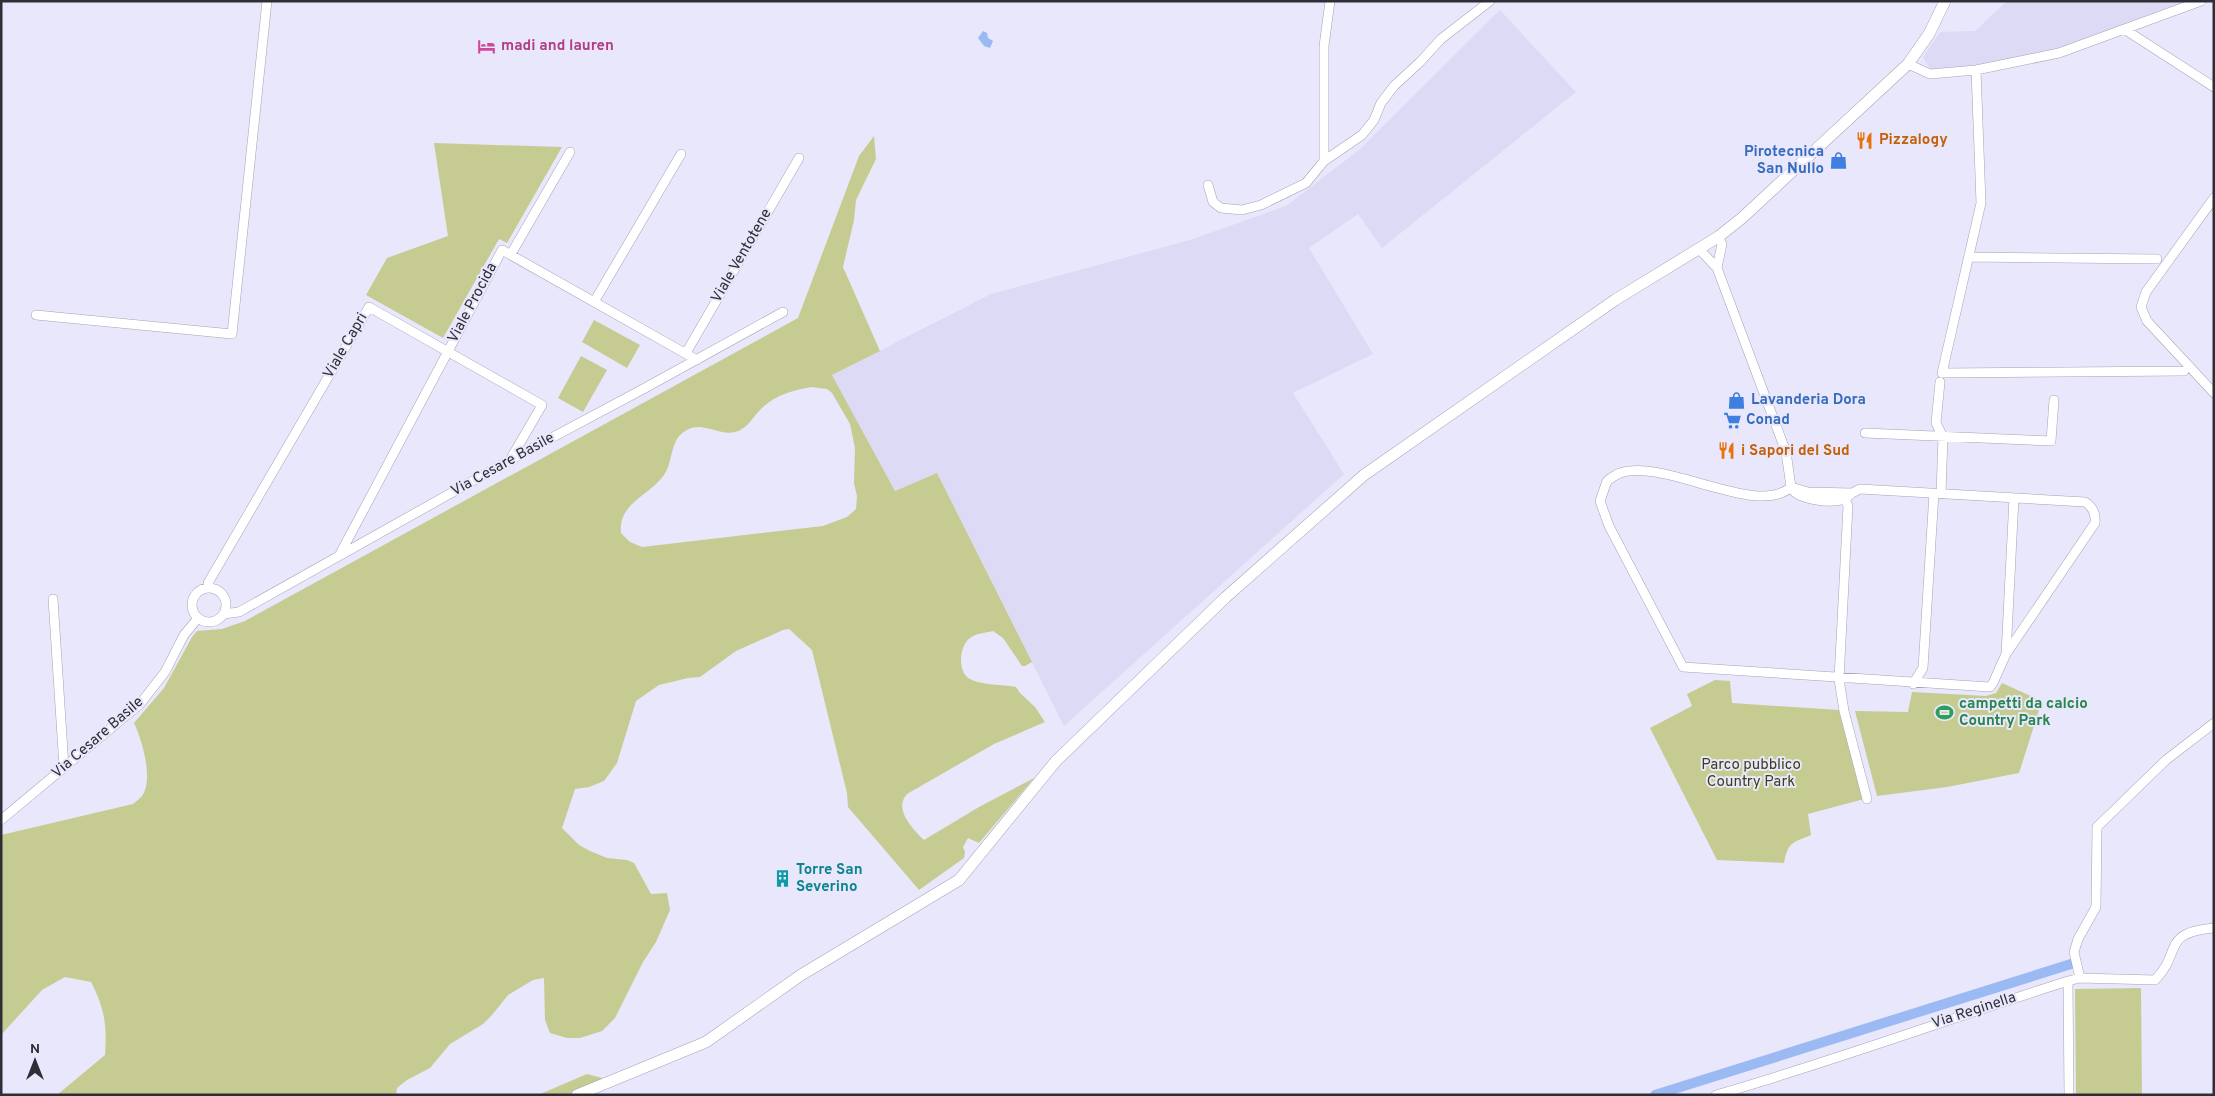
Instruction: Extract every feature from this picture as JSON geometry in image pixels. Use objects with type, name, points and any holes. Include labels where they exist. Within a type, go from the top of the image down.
[{"type":"street","points":[[36,315],[232,334],[267,1]]},
{"type":"street","points":[[1324,162],[1324,46],[1330,1]]},
{"type":"street","points":[[1208,185],[1213,202],[1221,208],[1242,210],[1261,205],[1306,183],[1324,162],[1362,135],[1374,120],[1380,103],[1394,86],[1441,39],[1490,1]]},
{"type":"street","points":[[577,1095],[706,1042],[802,975],[959,880],[1056,761],[1226,597],[1364,475],[1616,300],[1718,237],[1742,218],[1908,64],[1929,34],[1944,1]]},
{"type":"street","points":[[1908,64],[1930,74],[1976,70],[2059,53],[2200,1]]},
{"type":"street","points":[[2124,28],[2214,87]]},
{"type":"street","points":[[1976,70],[1981,203],[1942,373],[2184,371]]},
{"type":"street","points":[[511,254],[570,152]]},
{"type":"street","points":[[594,302],[681,154]]},
{"type":"street","name":"Viale Ventotene","points":[[686,353],[799,158]]},
{"type":"street","points":[[2214,198],[2146,292],[2141,307],[2147,321],[2214,393]]},
{"type":"street","points":[[1717,268],[1722,244],[1718,237]]},
{"type":"street","points":[[1699,249],[1717,268],[1786,452],[1791,487]]},
{"type":"street","name":"Viale Procida","points":[[339,556],[502,250],[697,360]]},
{"type":"street","points":[[1970,257],[2157,259]]},
{"type":"street","name":"Viale Capri","points":[[208,588],[208,583],[369,307],[542,405],[510,460]]},
{"type":"street","name":"Via Cesare Basile","points":[[223,614],[239,612],[510,460],[783,312]]},
{"type":"street","points":[[1913,684],[1923,668],[1943,437],[1936,423],[1940,382]]},
{"type":"street","points":[[1865,433],[2051,441],[2054,400]]},
{"type":"street","points":[[1641,471],[1681,478],[1740,494],[1774,496],[1784,494],[1791,487],[1849,496],[1860,489],[2085,502],[2092,509],[2096,517],[2095,523],[2006,654],[1994,684],[1990,688],[1683,667],[1610,526],[1600,501],[1607,481],[1620,473],[1641,471]]},
{"type":"street","points":[[1849,496],[1839,678],[1844,711],[1867,799]]},
{"type":"street","points":[[2006,654],[2014,498]]},
{"type":"street","points":[[208,588],[218,591],[225,599],[223,614],[219,618],[208,622],[198,618],[192,609],[192,599],[198,591],[208,588]]},
{"type":"street","points":[[53,599],[64,767]]},
{"type":"street","name":"Via Cesare Basile","points":[[1,820],[140,704],[166,672],[184,635],[198,618]]},
{"type":"street","points":[[2079,974],[2074,952],[2078,939],[2096,907],[2097,827],[2166,760],[2214,723]]},
{"type":"street","name":"Via Reginella","points":[[1716,1095],[1806,1069],[1941,1021],[2068,981],[2079,974],[2155,980],[2178,940],[2185,933],[2214,928]]},
{"type":"street","points":[[2068,981],[2069,1095]]},
{"type":"shaded area","points":[[2007,1],[2193,1],[2059,50],[1978,67],[1931,71],[1923,57],[1940,32],[1975,31]]},
{"type":"shaded area","points":[[1500,10],[1576,92],[1382,248],[1358,214],[1309,248],[1373,354],[1293,393],[1344,474],[1064,726],[937,473],[895,491],[832,375],[991,294],[1190,240],[1286,206],[1359,150]]},
{"type":"green space","points":[[874,136],[876,159],[856,200],[854,220],[843,267],[880,351],[832,375],[895,491],[937,473],[1032,662],[1022,666],[1003,638],[993,631],[981,633],[970,638],[964,647],[961,665],[966,676],[981,683],[1016,687],[1035,707],[1045,722],[994,744],[907,794],[903,800],[902,806],[906,819],[924,840],[979,807],[1034,778],[979,843],[968,838],[963,847],[965,852],[964,858],[919,890],[848,807],[847,793],[812,650],[789,629],[783,630],[736,651],[700,677],[659,685],[636,701],[617,763],[604,781],[589,787],[575,789],[562,828],[579,845],[590,851],[607,858],[627,860],[634,863],[651,894],[667,893],[670,910],[656,942],[643,962],[615,1018],[602,1031],[580,1038],[567,1038],[550,1033],[545,1020],[544,978],[533,980],[508,995],[483,1024],[450,1044],[430,1068],[407,1080],[397,1088],[396,1095],[57,1095],[105,1055],[106,1035],[104,1018],[91,982],[65,977],[42,990],[1,1035],[1,835],[133,804],[141,797],[147,780],[146,759],[134,723],[164,688],[197,631],[222,629],[245,621],[798,318],[859,156]],"holes":[[[811,387],[827,389],[832,393],[850,424],[855,448],[854,483],[857,496],[856,509],[847,517],[823,526],[642,547],[630,542],[621,533],[621,523],[624,514],[635,501],[664,475],[674,445],[681,434],[687,430],[699,427],[729,433],[735,432],[750,422],[763,407],[780,396]]]},
{"type":"green space","points":[[434,143],[562,147],[507,243],[499,239],[443,338],[366,295],[387,258],[448,236]]},
{"type":"green space","points":[[594,320],[640,345],[627,368],[582,342]]},
{"type":"green space","points":[[581,356],[607,370],[583,412],[558,398]]},
{"type":"green space","name":"Parco pubblico Country Park","points":[[1715,680],[1730,681],[1732,703],[1839,710],[1864,799],[1808,814],[1811,835],[1789,847],[1784,863],[1717,860],[1650,728],[1692,706],[1687,694]]},
{"type":"green space","points":[[2002,683],[2042,701],[2019,773],[1947,787],[1877,796],[1855,711],[1908,712],[1912,692],[1986,696],[1996,693]]},
{"type":"green space","points":[[2141,988],[2142,1095],[2076,1095],[2075,989]]},
{"type":"green space","points":[[587,1074],[606,1079],[569,1095],[538,1095]]},
{"type":"water","points":[[983,31],[993,41],[990,48],[984,46],[978,38]]},
{"type":"waterway","points":[[1655,1095],[2071,964]]},
{"type":"place","name":"madi and lauren","points":[[487,46]]},
{"type":"place","name":"Pizzalogy","points":[[1865,140]]},
{"type":"place","name":"Pirotecnica San Nullo","points":[[1838,161]]},
{"type":"place","name":"Lavanderia Dora","points":[[1737,400]]},
{"type":"place","name":"Conad","points":[[1732,420]]},
{"type":"place","name":"i Sapori del Sud","points":[[1727,451]]},
{"type":"place","name":"campetti da calcio Country Park","points":[[1945,713]]},
{"type":"place","name":"Torre San Severino","points":[[782,879]]}]
